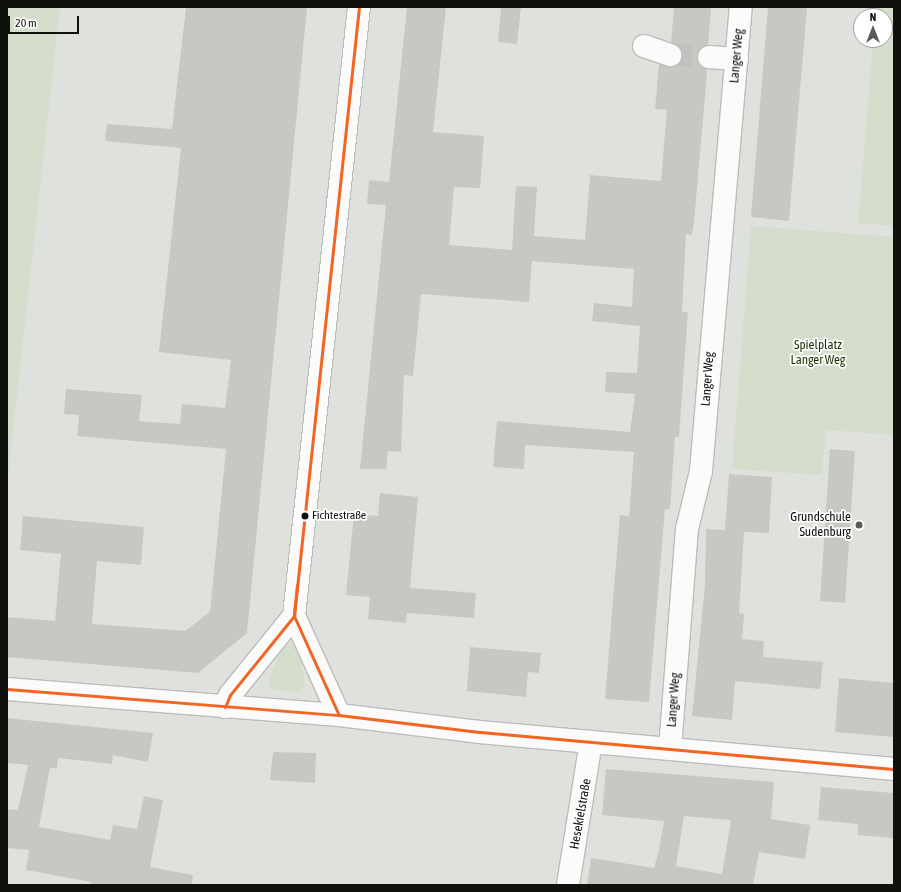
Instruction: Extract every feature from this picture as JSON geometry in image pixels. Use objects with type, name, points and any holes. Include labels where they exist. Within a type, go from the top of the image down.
[{"type":"street","points":[[339,715],[294,616],[359,7]]},
{"type":"street","name":"Langer Weg","points":[[670,749],[687,529],[701,471],[741,7]]},
{"type":"street","points":[[644,46],[670,55]]},
{"type":"street","points":[[708,57],[737,59]]},
{"type":"street","points":[[225,707],[230,696],[294,616]]},
{"type":"street","points":[[7,689],[339,715],[591,742],[894,769]]},
{"type":"street","name":"Hesekielstraße","points":[[568,885],[591,742]]},
{"type":"green space","points":[[7,7],[60,7],[7,485]]},
{"type":"green space","points":[[894,7],[894,226],[858,223],[872,48],[893,48],[893,8],[876,8]]},
{"type":"green space","name":"Spielplatz Langer Weg","points":[[751,226],[894,237],[894,435],[826,430],[822,475],[732,469]]},
{"type":"green space","points":[[290,643],[299,651],[305,685],[298,692],[275,690],[269,685],[269,678],[283,648]]},
{"type":"building","points":[[186,7],[307,7],[247,633],[198,673],[7,657],[7,617],[55,621],[61,554],[20,550],[23,516],[144,527],[141,565],[97,561],[92,624],[185,631],[210,612],[226,449],[77,436],[79,415],[64,414],[66,389],[142,395],[139,421],[180,424],[182,404],[225,408],[231,360],[159,352],[181,148],[105,141],[107,124],[172,129]]},
{"type":"building","points":[[407,7],[446,7],[433,132],[484,136],[480,188],[454,187],[449,245],[512,250],[516,186],[537,187],[534,236],[585,240],[590,175],[661,181],[667,110],[655,109],[659,64],[673,67],[682,59],[680,47],[671,42],[674,7],[711,7],[708,45],[699,50],[697,56],[698,63],[707,69],[706,85],[694,222],[692,235],[686,234],[682,312],[688,312],[679,437],[675,437],[670,509],[665,509],[649,702],[605,699],[620,515],[629,516],[634,452],[525,445],[524,469],[493,467],[497,421],[630,432],[635,394],[605,392],[606,372],[637,373],[640,326],[592,321],[594,303],[632,307],[634,269],[532,261],[529,302],[421,294],[413,376],[404,375],[401,452],[388,451],[386,469],[360,469],[386,205],[367,204],[369,180],[389,182]]},
{"type":"building","points":[[501,7],[521,7],[517,44],[498,42]]},
{"type":"building","points":[[768,7],[807,7],[789,221],[751,217]]},
{"type":"building","points":[[830,449],[855,451],[845,603],[820,601]]},
{"type":"building","points":[[729,474],[772,477],[769,533],[744,532],[739,613],[744,614],[742,639],[764,641],[763,657],[823,662],[820,689],[735,681],[732,720],[692,716],[705,585],[706,529],[725,530]]},
{"type":"building","points":[[380,493],[418,497],[410,588],[476,593],[474,618],[407,613],[406,623],[368,619],[370,597],[346,595],[354,514],[378,516]]},
{"type":"building","points":[[470,647],[541,653],[539,673],[528,672],[526,697],[467,691]]},
{"type":"building","points":[[839,678],[894,683],[894,737],[835,732]]},
{"type":"building","points":[[7,718],[153,733],[148,762],[113,755],[112,764],[58,758],[57,768],[50,768],[39,827],[110,840],[113,825],[137,829],[144,796],[163,800],[150,867],[193,875],[192,885],[90,885],[91,882],[26,870],[29,850],[7,848],[7,809],[18,810],[28,765],[7,763]]},
{"type":"building","points":[[273,752],[316,753],[315,783],[270,780]]},
{"type":"building","points":[[606,769],[774,782],[771,819],[810,825],[805,859],[759,852],[753,885],[587,885],[591,858],[654,868],[659,850],[664,821],[602,815]],"holes":[[[684,816],[731,820],[722,874],[676,866]]]},
{"type":"building","points":[[821,787],[894,793],[894,838],[858,835],[858,824],[818,820]]},
{"type":"tunnel","points":[[670,55],[709,57]]},
{"type":"transit line","points":[[225,707],[230,695],[294,616],[359,7]]},
{"type":"transit line","points":[[297,585],[294,616],[339,715]]},
{"type":"transit line","points":[[7,689],[339,715],[479,732],[894,769]]},
{"type":"place","name":"Fichtestraße","points":[[305,516]]},
{"type":"place","name":"Grundschule Sudenburg","points":[[859,525]]}]
